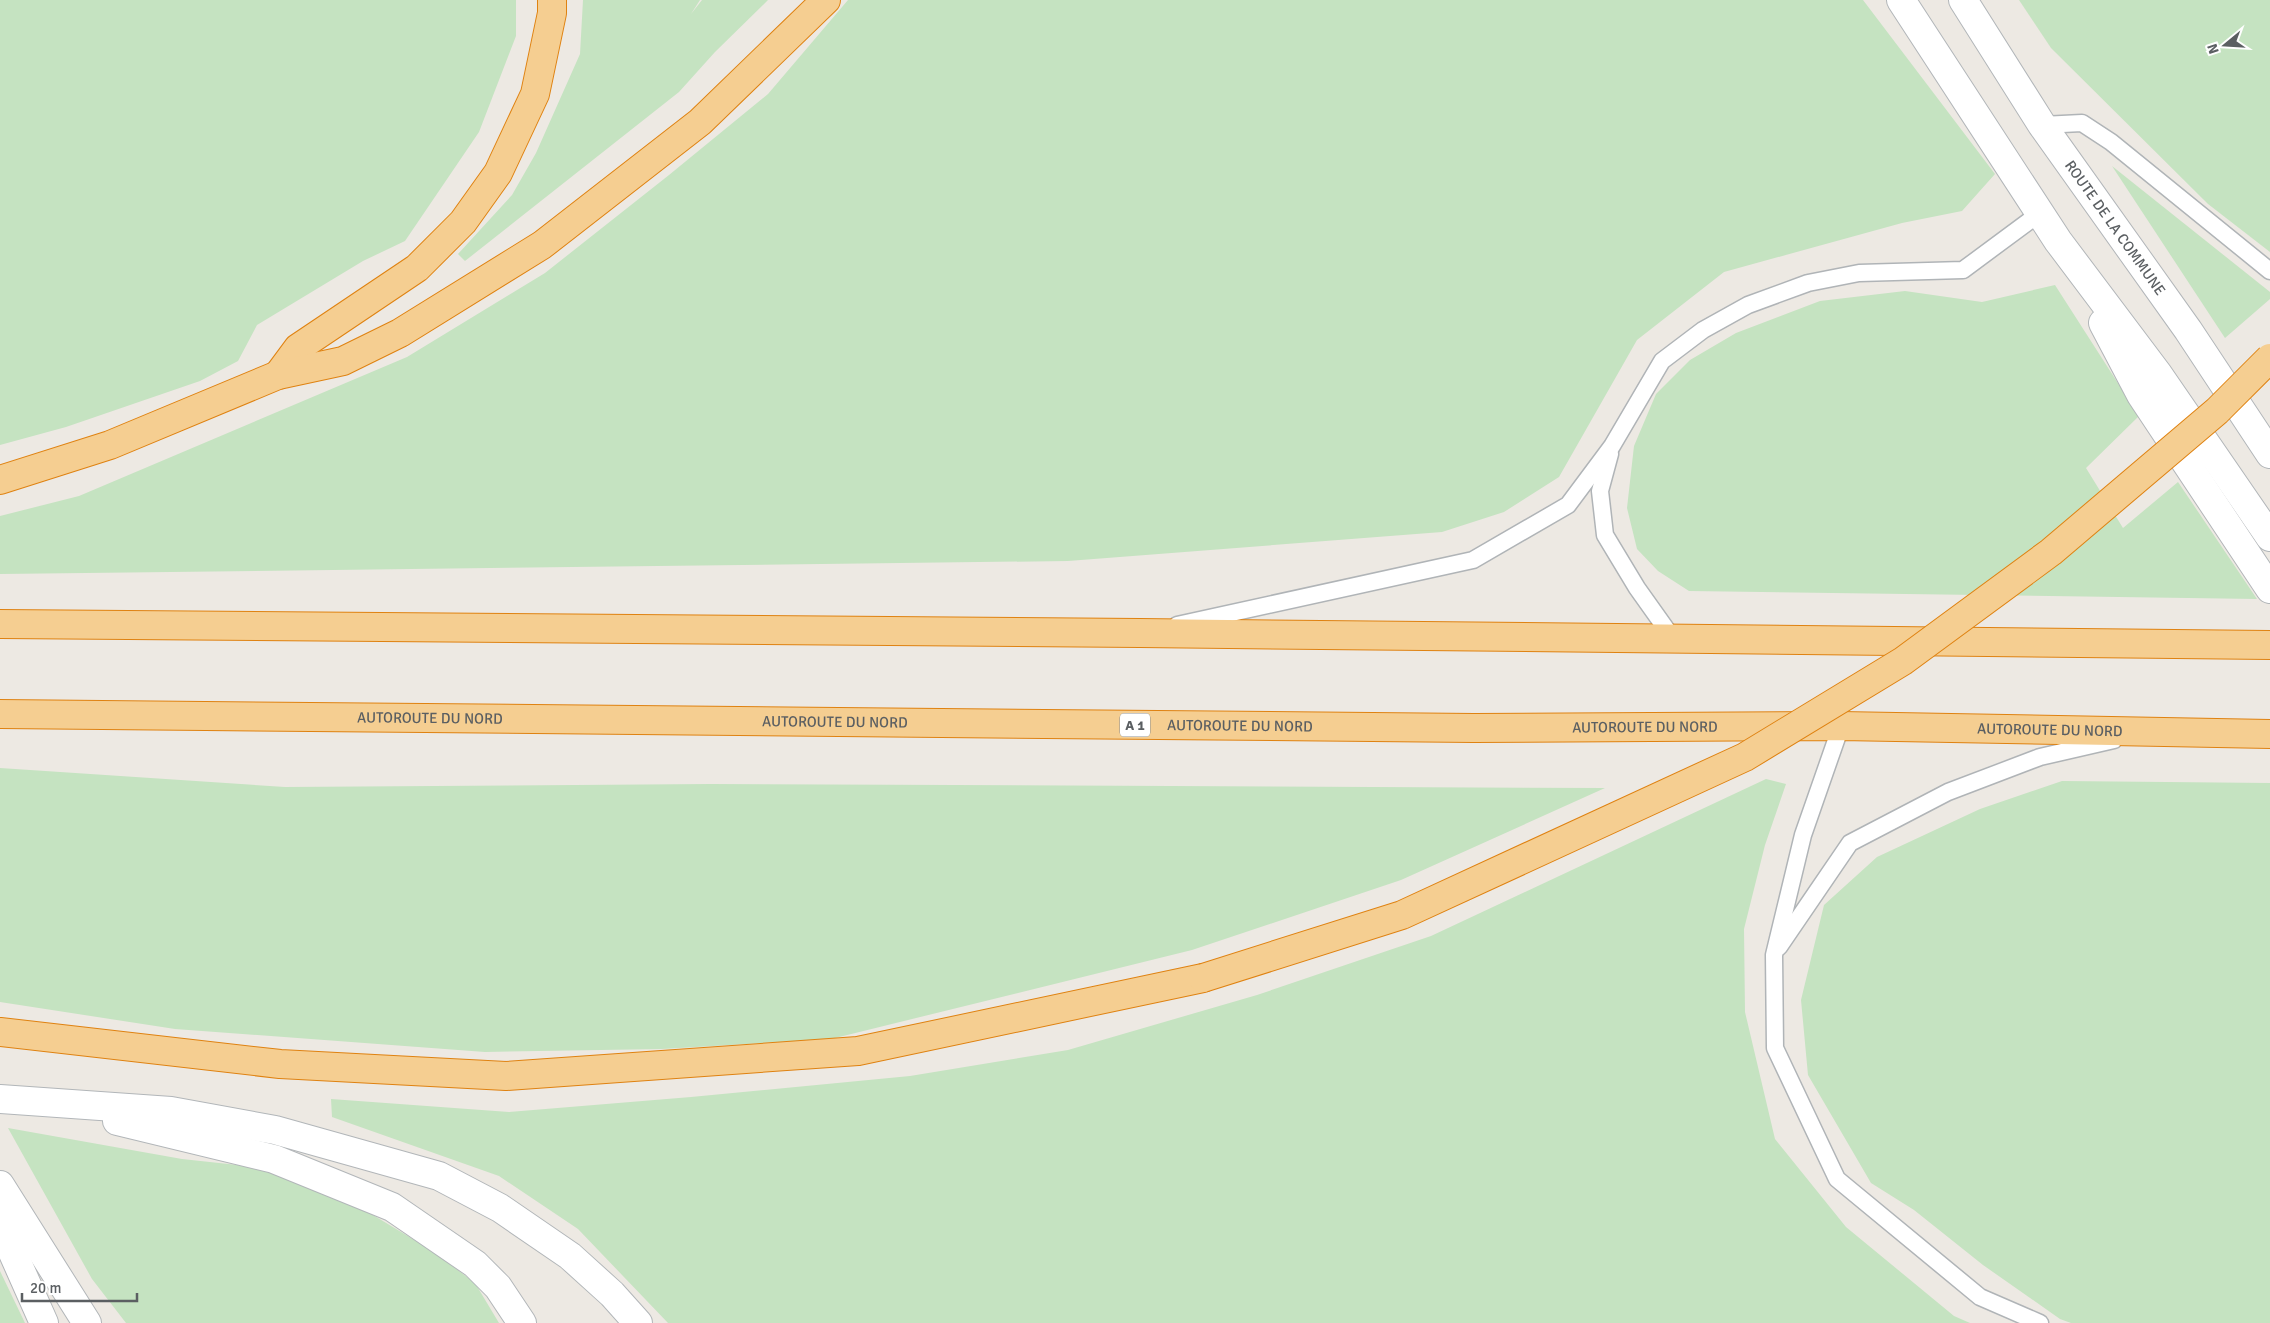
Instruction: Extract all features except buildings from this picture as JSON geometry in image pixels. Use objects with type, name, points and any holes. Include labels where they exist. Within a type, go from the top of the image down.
[{"type":"highway","points":[[278,375],[298,348],[417,268],[463,222],[498,173],[536,94],[552,13],[552,0]]},
{"type":"highway","points":[[0,480],[110,445],[278,375],[343,361],[400,333],[542,244],[700,122],[826,0]]},
{"type":"highway","points":[[0,1032],[280,1064],[506,1076],[858,1052],[1203,978],[1402,915],[1745,758],[1903,661],[2051,552],[2217,411],[2270,358]]},
{"type":"highway","points":[[0,624],[1140,633],[2270,645]]},
{"type":"highway","name":"AUTOROUTE DU NORD","points":[[0,714],[1464,728],[1842,726],[2270,734]]},
{"type":"main road","points":[[1901,0],[2058,241],[2158,374],[2270,537]]},
{"type":"main road","name":"ROUTE DE LA COMMUNE","points":[[1963,0],[2042,125],[2188,330],[2270,454]]},
{"type":"main road","points":[[2058,241],[2141,395],[2270,590]]},
{"type":"main road","points":[[12,1100],[171,1111],[275,1130],[429,1173],[500,1208],[570,1256],[612,1294],[638,1323]]},
{"type":"main road","points":[[12,1100],[176,1134],[274,1159],[392,1207],[475,1264],[498,1286],[522,1323]]},
{"type":"main road","points":[[0,1185],[87,1323]]},
{"type":"main road","points":[[0,1224],[44,1323]]},
{"type":"main road","points":[[58,1278],[96,1323]]},
{"type":"lane","points":[[2042,125],[2082,123],[2111,142],[2270,271]]},
{"type":"lane","points":[[1140,633],[1473,560],[1568,505],[1612,446],[1662,361],[1703,330],[1748,305],[1808,283],[1859,273],[1963,270],[2040,213]]},
{"type":"lane","points":[[1612,446],[1600,491],[1605,535],[1637,588],[1674,640]]},
{"type":"lane","points":[[1842,726],[1803,835],[1774,955],[1775,1048],[1837,1179],[1980,1297],[2040,1323]]},
{"type":"lane","points":[[1774,955],[1850,843],[1948,792],[2031,761],[2144,733]]},
{"type":"green space","points":[[0,0],[516,0],[516,36],[479,132],[405,241],[363,261],[257,325],[238,361],[200,381],[66,427],[0,445]]},
{"type":"green space","points":[[583,0],[700,0],[691,14],[702,0],[768,0],[715,52],[679,92],[465,261],[458,254],[512,195],[536,153],[580,54]]},
{"type":"green space","points":[[848,0],[1863,0],[1995,174],[1962,211],[1902,223],[1724,272],[1637,340],[1559,477],[1504,512],[1442,532],[1068,561],[0,574],[0,516],[79,496],[407,357],[545,273],[768,94]]},
{"type":"green space","points":[[2019,0],[2270,0],[2270,252],[2208,204],[2051,48]]},
{"type":"green space","points":[[2112,166],[2270,292],[2270,299],[2225,338]]},
{"type":"green space","points":[[2055,285],[2139,416],[2086,468],[2123,528],[2178,482],[2257,599],[1689,591],[1658,571],[1637,549],[1627,508],[1634,446],[1656,394],[1690,360],[1736,333],[1820,301],[1905,291],[1982,302]]},
{"type":"green space","points":[[0,768],[285,787],[711,784],[1605,788],[1401,880],[1192,950],[831,1039],[662,1049],[485,1052],[175,1029],[0,1002]]},
{"type":"green space","points":[[1766,779],[1786,784],[1765,845],[1744,929],[1745,1012],[1775,1139],[1846,1227],[1954,1316],[1970,1323],[668,1323],[578,1229],[499,1176],[332,1117],[331,1099],[509,1112],[910,1076],[1068,1050],[1257,995],[1431,936]]},
{"type":"green space","points":[[2062,781],[2270,783],[2270,1323],[2071,1323],[2060,1319],[1983,1265],[1914,1210],[1871,1183],[1808,1075],[1801,1000],[1824,905],[1877,857],[1980,809]]},
{"type":"green space","points":[[8,1128],[182,1159],[264,1168],[353,1203],[431,1250],[475,1283],[499,1323],[126,1323],[92,1279]]},
{"type":"green space","points":[[0,1271],[25,1323],[0,1323]]}]
